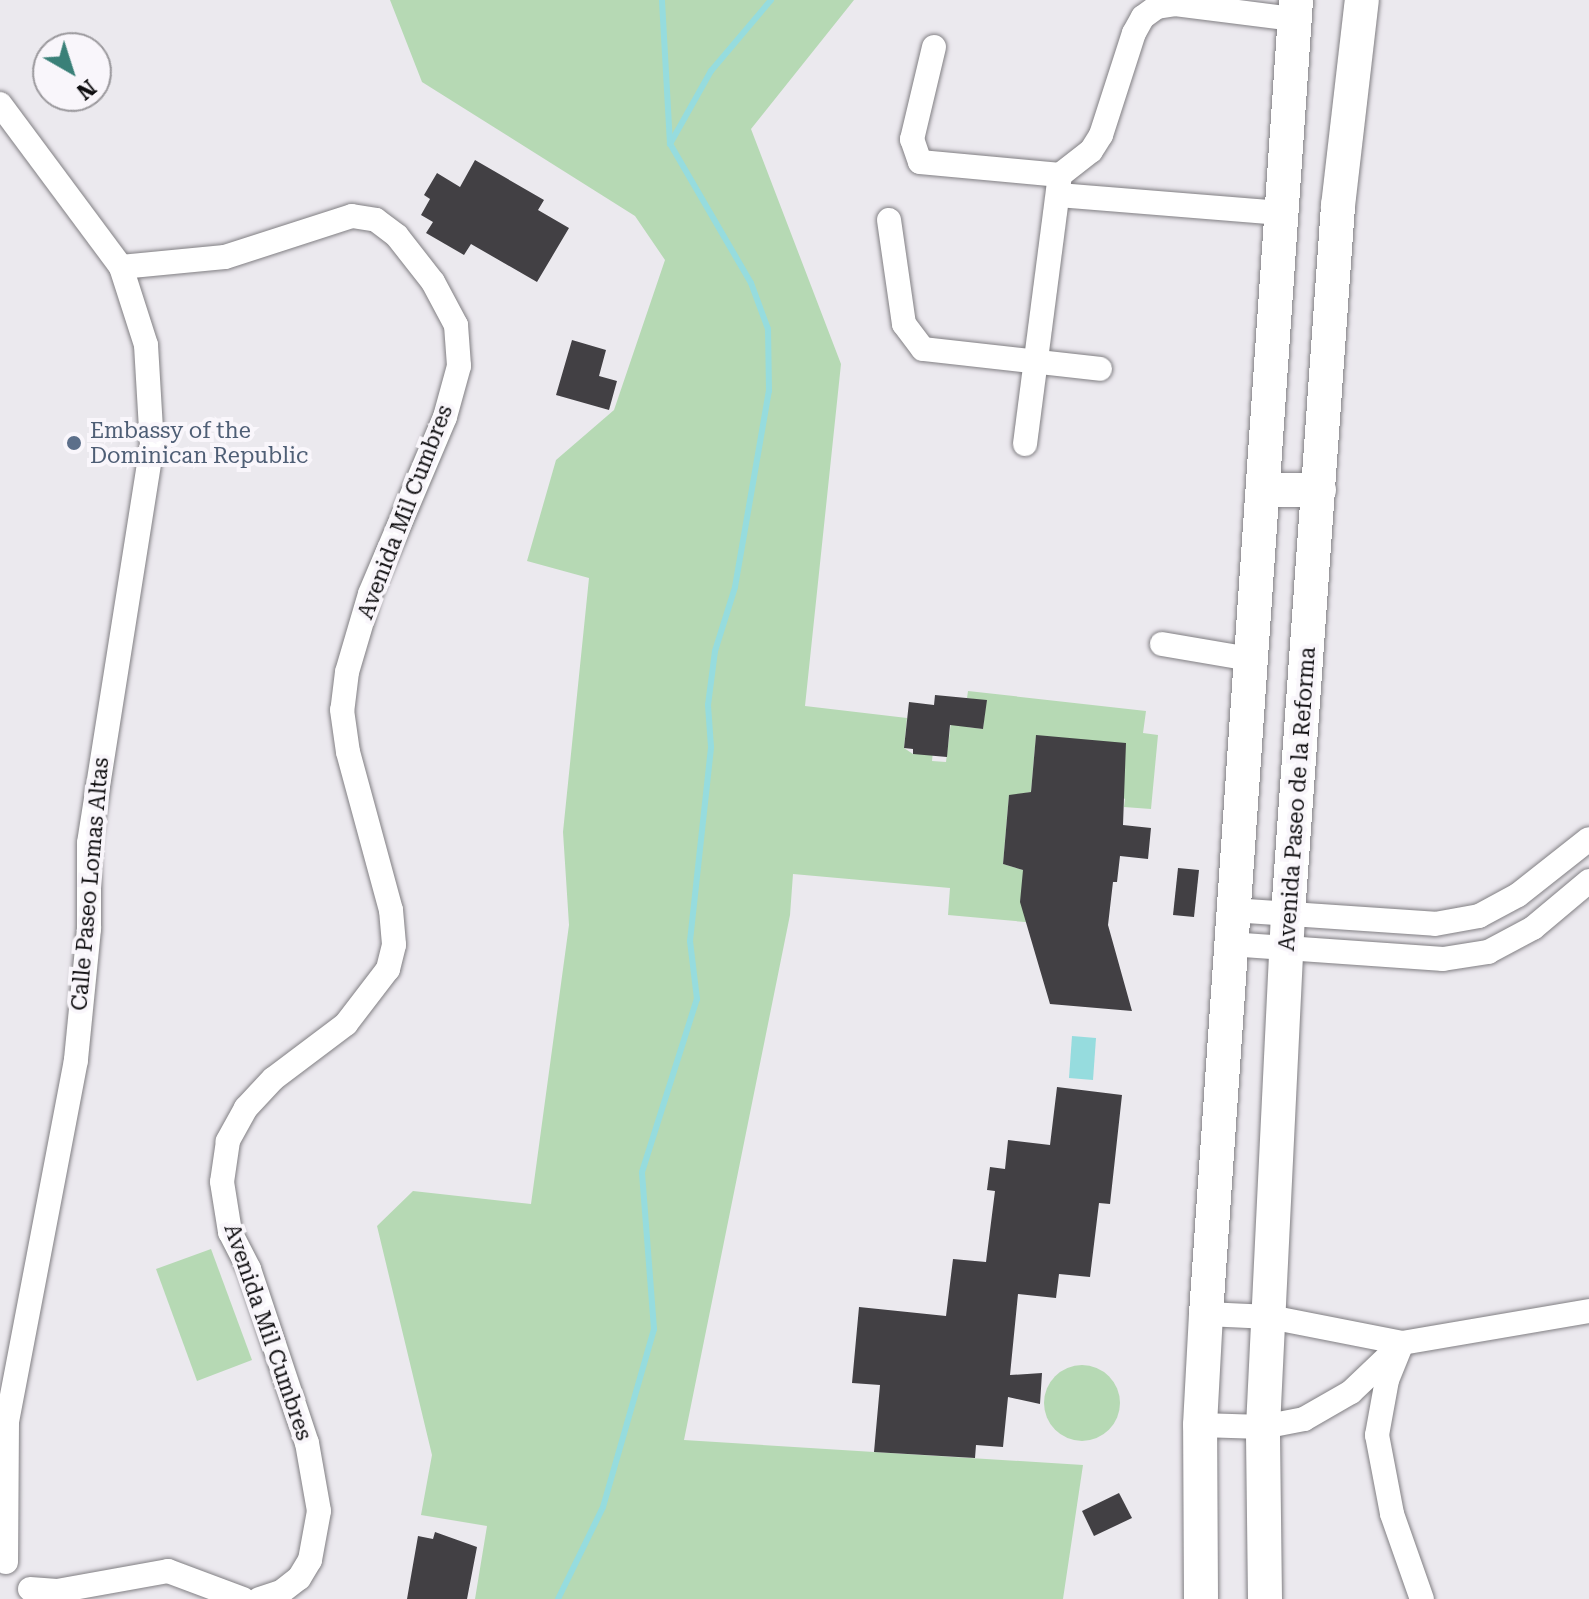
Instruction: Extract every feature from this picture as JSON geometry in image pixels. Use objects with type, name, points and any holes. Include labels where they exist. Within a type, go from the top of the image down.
[{"type":"main road","name":"Avenida Paseo de la Reforma","points":[[1265,1599],[1263,1427],[1288,914],[1338,206],[1362,0]]},
{"type":"main road","points":[[1201,1599],[1200,1425],[1206,1314],[1295,10]]},
{"type":"main road","points":[[1263,490],[1319,490]]},
{"type":"street","points":[[1025,444],[1059,185],[1101,135],[1134,33],[1157,7],[1175,4],[1295,10]]},
{"type":"street","points":[[934,47],[912,139],[920,162],[1059,185],[1281,213]]},
{"type":"street","name":"Calle Paseo Lomas Altas","points":[[0,104],[121,267],[146,345],[152,445],[89,843],[89,929],[76,1060],[7,1423],[3,1562]]},
{"type":"street","name":"Avenida Mil Cumbres","points":[[121,267],[225,257],[352,216],[376,220],[397,236],[433,282],[456,325],[459,366],[445,417],[370,594],[347,672],[342,710],[348,752],[391,910],[394,945],[388,969],[346,1024],[273,1079],[246,1108],[228,1141],[222,1182],[230,1232],[249,1269],[307,1443],[319,1511],[316,1538],[299,1578],[281,1592],[259,1599]]},
{"type":"street","points":[[889,220],[904,324],[911,338],[938,354],[1100,369]]},
{"type":"street","points":[[1162,644],[1250,659]]},
{"type":"street","points":[[1232,910],[1435,924],[1479,916],[1518,895],[1589,839]]},
{"type":"street","points":[[1229,944],[1443,959],[1488,952],[1533,928],[1589,881]]},
{"type":"street","points":[[1206,1314],[1270,1317],[1402,1343],[1589,1311]]},
{"type":"street","points":[[1200,1425],[1263,1427],[1304,1419],[1337,1402],[1402,1343]]},
{"type":"street","points":[[1402,1343],[1383,1394],[1377,1435],[1392,1514],[1422,1599]]},
{"type":"street","points":[[3,1562],[20,1568],[29,1594],[168,1571],[243,1599]]},
{"type":"green space","points":[[390,0],[854,0],[751,129],[841,364],[805,706],[907,718],[904,748],[913,754],[933,751],[932,761],[946,762],[952,714],[966,716],[967,727],[983,729],[986,701],[967,698],[968,691],[1146,711],[1143,733],[1158,735],[1151,809],[1124,807],[1125,799],[1036,736],[1031,792],[1009,796],[1003,864],[1023,870],[1036,923],[948,915],[950,888],[793,874],[790,915],[684,1440],[1083,1465],[1063,1599],[475,1599],[487,1526],[421,1515],[432,1455],[377,1226],[413,1191],[531,1204],[569,925],[563,832],[589,578],[527,561],[556,460],[614,410],[665,260],[635,216],[422,82]]},
{"type":"green space","points":[[211,1249],[252,1360],[197,1381],[156,1269]]},
{"type":"green space","points":[[1090,1365],[1103,1371],[1114,1382],[1120,1403],[1118,1418],[1103,1435],[1090,1441],[1074,1441],[1061,1435],[1046,1418],[1044,1395],[1050,1382],[1067,1367]]},
{"type":"water","points":[[1072,1036],[1096,1038],[1093,1080],[1069,1078]]},
{"type":"building","points":[[475,160],[544,200],[538,210],[569,228],[537,282],[471,244],[464,255],[426,233],[433,222],[421,215],[430,199],[424,195],[437,173],[460,187]]},
{"type":"building","points":[[572,340],[606,350],[599,376],[617,381],[609,410],[556,395]]},
{"type":"building","points":[[935,695],[987,700],[983,729],[950,725],[947,757],[913,754],[913,749],[904,748],[909,702],[934,705]]},
{"type":"building","points":[[1036,735],[1126,743],[1123,825],[1151,828],[1148,859],[1120,856],[1117,882],[1113,882],[1108,925],[1132,1011],[1050,1004],[1020,902],[1023,870],[1003,864],[1009,795],[1031,792]]},
{"type":"building","points":[[1178,868],[1199,870],[1194,917],[1173,915]]},
{"type":"building","points":[[1057,1087],[1122,1095],[1110,1204],[1099,1203],[1090,1277],[1059,1274],[1056,1298],[1018,1294],[1010,1375],[1042,1373],[1040,1404],[1008,1397],[1003,1447],[976,1445],[975,1458],[874,1452],[880,1385],[852,1383],[859,1307],[946,1316],[953,1259],[986,1262],[995,1191],[987,1190],[990,1167],[1005,1169],[1008,1140],[1050,1145]]},
{"type":"building","points":[[1119,1493],[1132,1518],[1094,1536],[1082,1511]]},
{"type":"building","points":[[435,1532],[477,1547],[467,1599],[407,1599],[418,1536],[433,1539]]},
{"type":"waterway","points":[[558,1599],[603,1507],[654,1329],[642,1172],[697,999],[690,941],[711,747],[708,705],[715,651],[735,587],[769,391],[768,329],[751,283],[670,144],[662,0]]},
{"type":"waterway","points":[[670,144],[711,71],[771,0]]},
{"type":"place","name":"Embassy of the Dominican Republic","points":[[74,443]]}]
